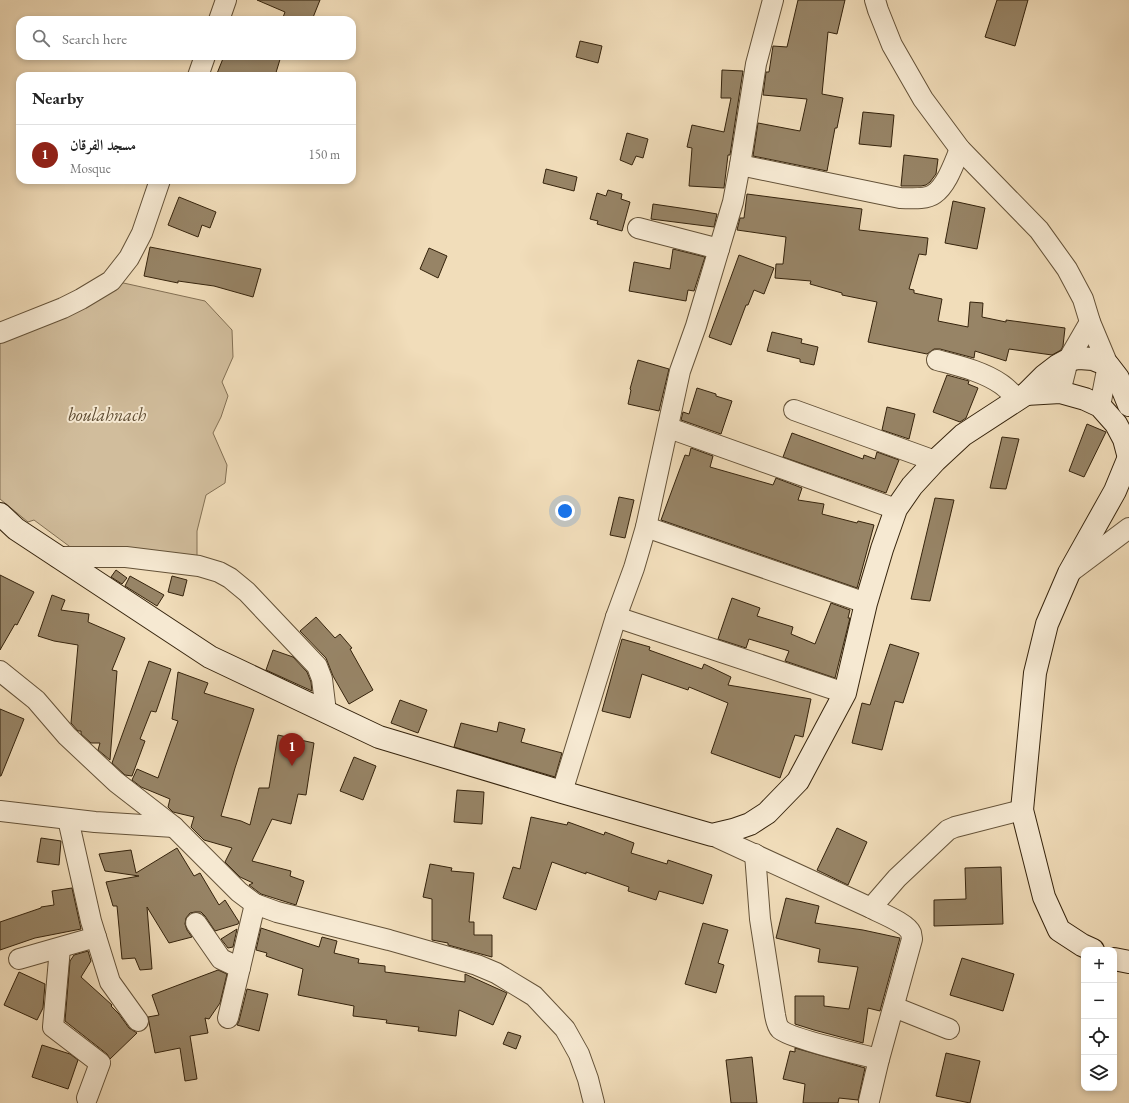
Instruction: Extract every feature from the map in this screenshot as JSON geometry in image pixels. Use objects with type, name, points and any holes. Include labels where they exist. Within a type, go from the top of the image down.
[{"type":"main road","points":[[0,514],[16,529],[210,657],[379,736],[562,792],[712,835],[750,824],[767,813],[798,781],[845,693],[866,604],[882,549],[896,509],[912,486],[935,461],[963,435],[1022,397],[1044,376],[1068,360],[1079,358],[1093,359],[1108,366],[1118,378],[1129,405]]},
{"type":"main road","points":[[1022,397],[1060,392],[1085,399],[1100,406],[1116,424],[1124,439],[1129,457],[1114,491],[1069,573],[1047,624],[1035,673],[1022,810],[1044,897],[1059,930],[1086,947]]},
{"type":"main road","points":[[1117,960],[1129,962]]},
{"type":"street","points":[[220,16],[226,0]]},
{"type":"street","points":[[562,792],[616,617],[634,568],[646,527],[680,371],[696,326],[733,202],[755,71],[773,0]]},
{"type":"street","points":[[875,0],[892,45],[923,99],[960,149],[1039,230],[1067,269],[1083,299],[1090,322],[1108,366],[1100,406]]},
{"type":"street","points":[[199,72],[204,60]]},
{"type":"street","points":[[740,164],[900,198],[918,198],[933,195],[942,185],[946,180],[960,149]]},
{"type":"street","points":[[0,333],[63,308],[111,281],[128,258],[142,233],[159,184]]},
{"type":"street","points":[[638,228],[719,249]]},
{"type":"street","points":[[1060,392],[1068,360],[1090,322]]},
{"type":"street","points":[[937,360],[966,367],[986,375],[1022,397]]},
{"type":"street","points":[[794,410],[935,461]]},
{"type":"street","points":[[668,428],[896,509]]},
{"type":"street","points":[[646,527],[866,604]]},
{"type":"street","points":[[1069,573],[1129,528]]},
{"type":"street","points":[[57,556],[126,557],[199,566],[218,572],[230,578],[247,592],[317,666],[322,679],[326,712]]},
{"type":"street","points":[[616,617],[845,693]]},
{"type":"street","points":[[0,671],[36,700],[67,736],[116,782],[174,827],[240,892],[256,904],[277,912],[389,940],[477,965],[512,981],[534,996],[565,1029],[579,1054],[588,1079],[594,1103]]},
{"type":"street","points":[[871,908],[897,878],[948,830],[954,827],[1022,810]]},
{"type":"street","points":[[0,811],[95,822],[174,827]]},
{"type":"street","points":[[68,819],[91,921],[110,982],[138,1022]]},
{"type":"street","points":[[712,835],[871,908],[908,928],[911,933],[912,939],[869,1101]]},
{"type":"street","points":[[755,854],[760,919],[775,1015],[780,1030],[800,1038],[879,1059]]},
{"type":"street","points":[[228,1018],[256,904]]},
{"type":"street","points":[[196,923],[221,959],[240,968]]},
{"type":"street","points":[[19,959],[96,937]]},
{"type":"street","points":[[60,948],[53,1027],[100,1063],[86,1098]]},
{"type":"street","points":[[894,1007],[949,1029]]},
{"type":"green space","name":"boulahnach","points":[[119,282],[205,301],[232,330],[233,357],[222,382],[228,396],[221,417],[213,433],[227,465],[225,483],[206,495],[197,531],[197,557],[73,549],[34,520],[28,522],[0,499],[0,342]]},
{"type":"building","points":[[257,0],[320,0],[314,16],[284,16],[285,12]]},
{"type":"building","points":[[798,0],[845,0],[837,34],[828,32],[822,94],[843,98],[837,128],[835,128],[827,171],[753,156],[758,123],[800,131],[807,99],[763,95],[766,72],[769,72],[773,46],[787,47]]},
{"type":"building","points":[[997,0],[1028,0],[1015,46],[985,37]]},
{"type":"building","points":[[580,41],[602,46],[598,63],[576,57]]},
{"type":"building","points":[[222,60],[280,60],[276,72],[218,72]]},
{"type":"building","points":[[722,70],[743,71],[730,155],[728,155],[724,188],[689,186],[692,148],[687,147],[692,125],[724,132],[731,98],[721,98]]},
{"type":"building","points":[[863,112],[894,115],[891,147],[859,144]]},
{"type":"building","points":[[627,133],[648,139],[643,158],[636,156],[632,165],[620,160]]},
{"type":"building","points":[[904,155],[938,159],[936,174],[930,182],[921,186],[901,186]]},
{"type":"building","points":[[546,169],[577,177],[574,191],[543,183]]},
{"type":"building","points":[[608,190],[622,194],[621,199],[630,202],[622,231],[597,224],[598,221],[590,219],[597,193],[606,196]]},
{"type":"building","points":[[747,194],[862,209],[859,230],[928,238],[926,255],[919,254],[909,289],[914,290],[914,293],[942,299],[938,321],[968,327],[970,302],[983,303],[982,317],[1006,322],[1006,320],[1065,328],[1063,346],[1061,350],[1052,355],[1009,349],[1006,361],[975,351],[974,358],[940,349],[934,349],[927,354],[868,342],[877,302],[842,295],[842,293],[810,284],[811,281],[775,278],[776,264],[783,264],[786,237],[737,230],[740,218],[744,218]]},
{"type":"building","points":[[179,197],[216,212],[210,228],[202,225],[198,237],[168,225]]},
{"type":"building","points":[[953,201],[985,208],[977,249],[945,243]]},
{"type":"building","points":[[653,204],[717,214],[714,227],[651,219]]},
{"type":"building","points":[[150,247],[261,269],[253,297],[214,286],[178,281],[178,283],[144,276]]},
{"type":"building","points":[[429,248],[447,256],[438,278],[420,269]]},
{"type":"building","points":[[673,249],[705,257],[694,291],[688,290],[686,301],[629,291],[634,262],[670,269]]},
{"type":"building","points":[[739,255],[774,268],[764,294],[754,290],[748,305],[746,305],[731,345],[709,337]]},
{"type":"building","points":[[772,332],[802,339],[801,343],[818,347],[814,365],[800,362],[800,359],[767,351]]},
{"type":"building","points":[[638,360],[669,369],[659,411],[628,404],[630,389]]},
{"type":"building","points":[[947,375],[969,381],[968,384],[978,388],[966,418],[960,422],[933,412]]},
{"type":"building","points":[[697,388],[732,401],[721,434],[681,420],[683,412],[689,414]]},
{"type":"building","points":[[887,407],[915,414],[909,439],[882,430]]},
{"type":"building","points":[[1087,424],[1106,432],[1084,477],[1069,471]]},
{"type":"building","points":[[792,433],[863,459],[864,455],[875,459],[877,452],[899,460],[886,493],[783,457]]},
{"type":"building","points":[[1002,437],[1019,439],[1006,489],[990,488]]},
{"type":"building","points":[[691,448],[713,456],[710,467],[773,485],[776,478],[802,488],[798,500],[824,504],[822,514],[857,523],[858,521],[874,525],[857,588],[661,520],[685,455],[689,456]]},
{"type":"building","points":[[619,497],[634,500],[625,538],[610,535]]},
{"type":"building","points":[[935,498],[954,500],[930,601],[911,599]]},
{"type":"building","points":[[116,570],[127,578],[122,584],[111,577]]},
{"type":"building","points":[[0,575],[34,592],[17,625],[15,624],[0,650]]},
{"type":"building","points":[[130,576],[164,595],[157,606],[125,586]]},
{"type":"building","points":[[172,576],[187,580],[183,596],[168,592]]},
{"type":"building","points":[[52,595],[65,600],[61,610],[89,614],[88,622],[125,638],[112,670],[117,671],[110,760],[98,750],[100,743],[91,743],[81,734],[81,731],[78,731],[71,723],[78,645],[54,641],[38,636]]},
{"type":"building","points":[[732,598],[760,608],[757,616],[793,627],[791,634],[815,644],[831,603],[850,610],[848,618],[850,618],[835,678],[785,661],[789,651],[749,639],[746,648],[718,639]]},
{"type":"building","points":[[316,617],[335,638],[340,634],[352,648],[350,649],[373,690],[349,704],[333,676],[326,658],[300,631]]},
{"type":"building","points":[[622,639],[650,647],[649,650],[702,669],[704,664],[731,677],[728,685],[811,699],[803,737],[795,735],[780,778],[711,753],[728,703],[689,687],[688,690],[642,674],[630,718],[602,711]]},
{"type":"building","points":[[890,644],[919,653],[903,703],[895,701],[882,750],[852,743],[862,703],[870,705]]},
{"type":"building","points":[[273,650],[293,657],[307,672],[311,682],[312,691],[266,670]]},
{"type":"building","points":[[149,661],[171,669],[156,712],[151,711],[140,739],[145,741],[132,776],[125,775],[112,763]]},
{"type":"building","points":[[178,672],[208,683],[204,693],[254,709],[221,816],[250,825],[259,788],[269,788],[278,735],[314,743],[306,795],[298,794],[291,824],[272,819],[252,861],[291,871],[290,876],[304,881],[296,905],[261,894],[249,885],[253,883],[240,877],[225,862],[232,848],[204,840],[191,827],[194,817],[173,812],[168,807],[170,799],[141,787],[132,780],[137,769],[158,778],[178,721],[172,719]]},
{"type":"building","points":[[400,700],[427,710],[418,733],[391,723]]},
{"type":"building","points":[[0,709],[24,719],[1,776],[0,776]]},
{"type":"building","points":[[499,722],[525,729],[521,742],[562,753],[555,777],[454,747],[461,723],[497,732]]},
{"type":"building","points":[[354,757],[376,766],[363,800],[340,791]]},
{"type":"building","points":[[457,790],[484,792],[482,824],[454,822]]},
{"type":"building","points":[[531,817],[567,825],[568,822],[604,835],[605,832],[634,843],[631,853],[667,864],[668,860],[712,875],[703,904],[659,891],[656,900],[628,891],[629,887],[552,862],[536,910],[503,898],[513,867],[520,869]]},
{"type":"building","points":[[837,828],[867,842],[848,885],[817,870]]},
{"type":"building","points":[[41,838],[61,841],[59,865],[37,862]]},
{"type":"building","points":[[177,848],[194,876],[200,873],[219,905],[225,900],[239,922],[238,924],[215,931],[201,912],[190,913],[186,918],[185,924],[192,937],[169,943],[147,907],[152,969],[140,970],[135,958],[122,959],[117,906],[113,906],[106,882],[139,876],[105,871],[99,854],[131,850],[136,873]]},
{"type":"building","points":[[430,864],[452,868],[451,871],[474,873],[469,922],[474,922],[474,935],[492,935],[492,957],[448,945],[448,943],[432,940],[432,899],[423,897]]},
{"type":"building","points":[[1001,867],[1003,924],[934,926],[934,900],[966,899],[965,868]]},
{"type":"building","points":[[72,888],[81,929],[35,938],[0,950],[0,922],[41,907],[54,905],[52,891]]},
{"type":"building","points":[[786,898],[819,906],[815,923],[863,930],[900,938],[880,1011],[868,1008],[863,1043],[795,1024],[795,996],[824,996],[824,1006],[849,1009],[858,967],[818,962],[820,949],[776,938]]},
{"type":"building","points":[[703,923],[728,930],[718,963],[724,965],[716,993],[685,984]]},
{"type":"building","points":[[261,928],[319,947],[322,937],[337,941],[334,953],[359,959],[358,963],[385,966],[385,972],[465,982],[465,974],[507,993],[493,1025],[459,1010],[456,1036],[418,1031],[419,1027],[386,1023],[387,1020],[353,1016],[354,1006],[298,995],[303,969],[266,956],[267,953],[256,950]]},
{"type":"building","points":[[237,929],[233,947],[228,948],[221,939]]},
{"type":"building","points":[[88,951],[91,961],[81,977],[112,1005],[111,1006],[129,1028],[137,1033],[110,1059],[107,1054],[65,1021],[70,961],[74,955]]},
{"type":"building","points":[[962,958],[1014,974],[1003,1011],[950,995]]},
{"type":"building","points":[[218,970],[227,974],[220,1003],[209,1019],[205,1018],[208,1033],[190,1036],[197,1079],[185,1081],[180,1048],[155,1053],[148,1017],[159,1015],[152,995]]},
{"type":"building","points":[[19,972],[45,984],[43,1008],[37,1020],[4,1005]]},
{"type":"building","points":[[247,989],[268,994],[259,1031],[237,1025]]},
{"type":"building","points":[[508,1032],[521,1036],[516,1049],[503,1044]]},
{"type":"building","points":[[42,1045],[70,1054],[78,1060],[68,1089],[32,1077]]},
{"type":"building","points":[[795,1048],[865,1068],[858,1100],[839,1098],[838,1103],[803,1103],[805,1084],[783,1079],[790,1051],[795,1052]]},
{"type":"building","points":[[946,1053],[980,1061],[970,1103],[936,1096]]},
{"type":"building","points":[[752,1057],[757,1103],[731,1103],[726,1060]]},
{"type":"place","name":"مسجد الفرقان","points":[[292,766]]}]
